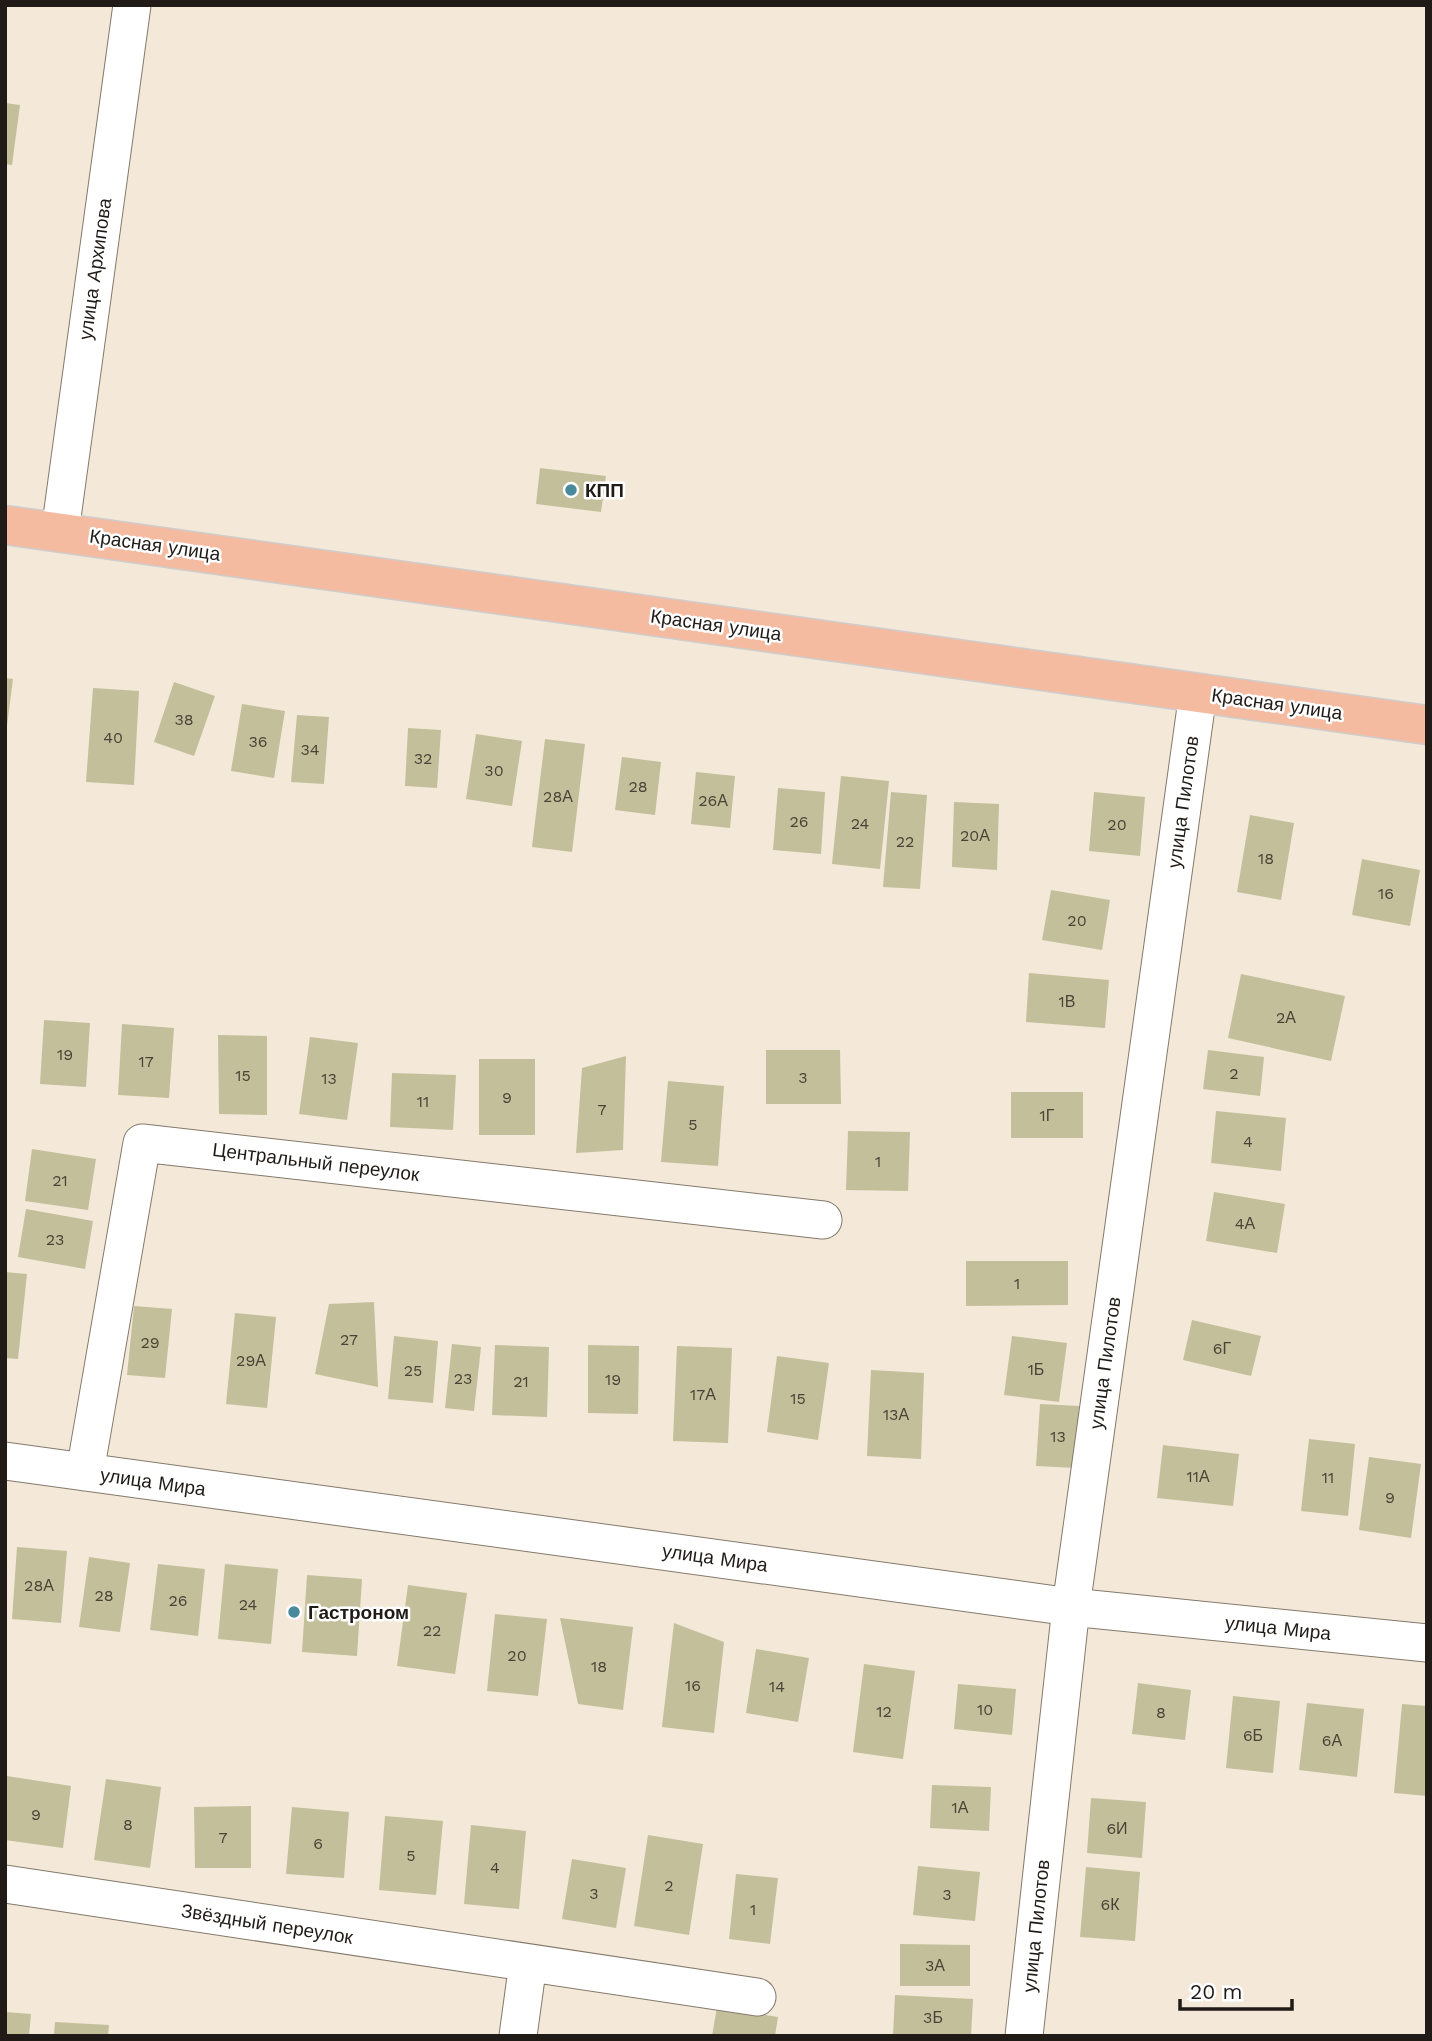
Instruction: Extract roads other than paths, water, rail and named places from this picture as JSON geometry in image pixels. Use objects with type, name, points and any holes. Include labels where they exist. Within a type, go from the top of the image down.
[{"type":"main road","name":"Красная улица","points":[[5,525],[1427,724]]},
{"type":"street","name":"улица Архипова","points":[[60,532],[132,5]]},
{"type":"street","name":"улица Пилотов","points":[[1024,2036],[1071,1607],[1198,693]]},
{"type":"street","name":"Центральный переулок","points":[[85,1472],[142,1143],[823,1220]]},
{"type":"street","name":"улица Мира","points":[[5,1461],[1071,1607],[1427,1643]]},
{"type":"street","name":"Звёздный переулок","points":[[5,1885],[757,1997]]},
{"type":"street","points":[[518,2036],[528,1963]]},
{"type":"place","name":"КПП","points":[[571,490]]},
{"type":"place","name":"Гастроном","points":[[294,1612]]}]
